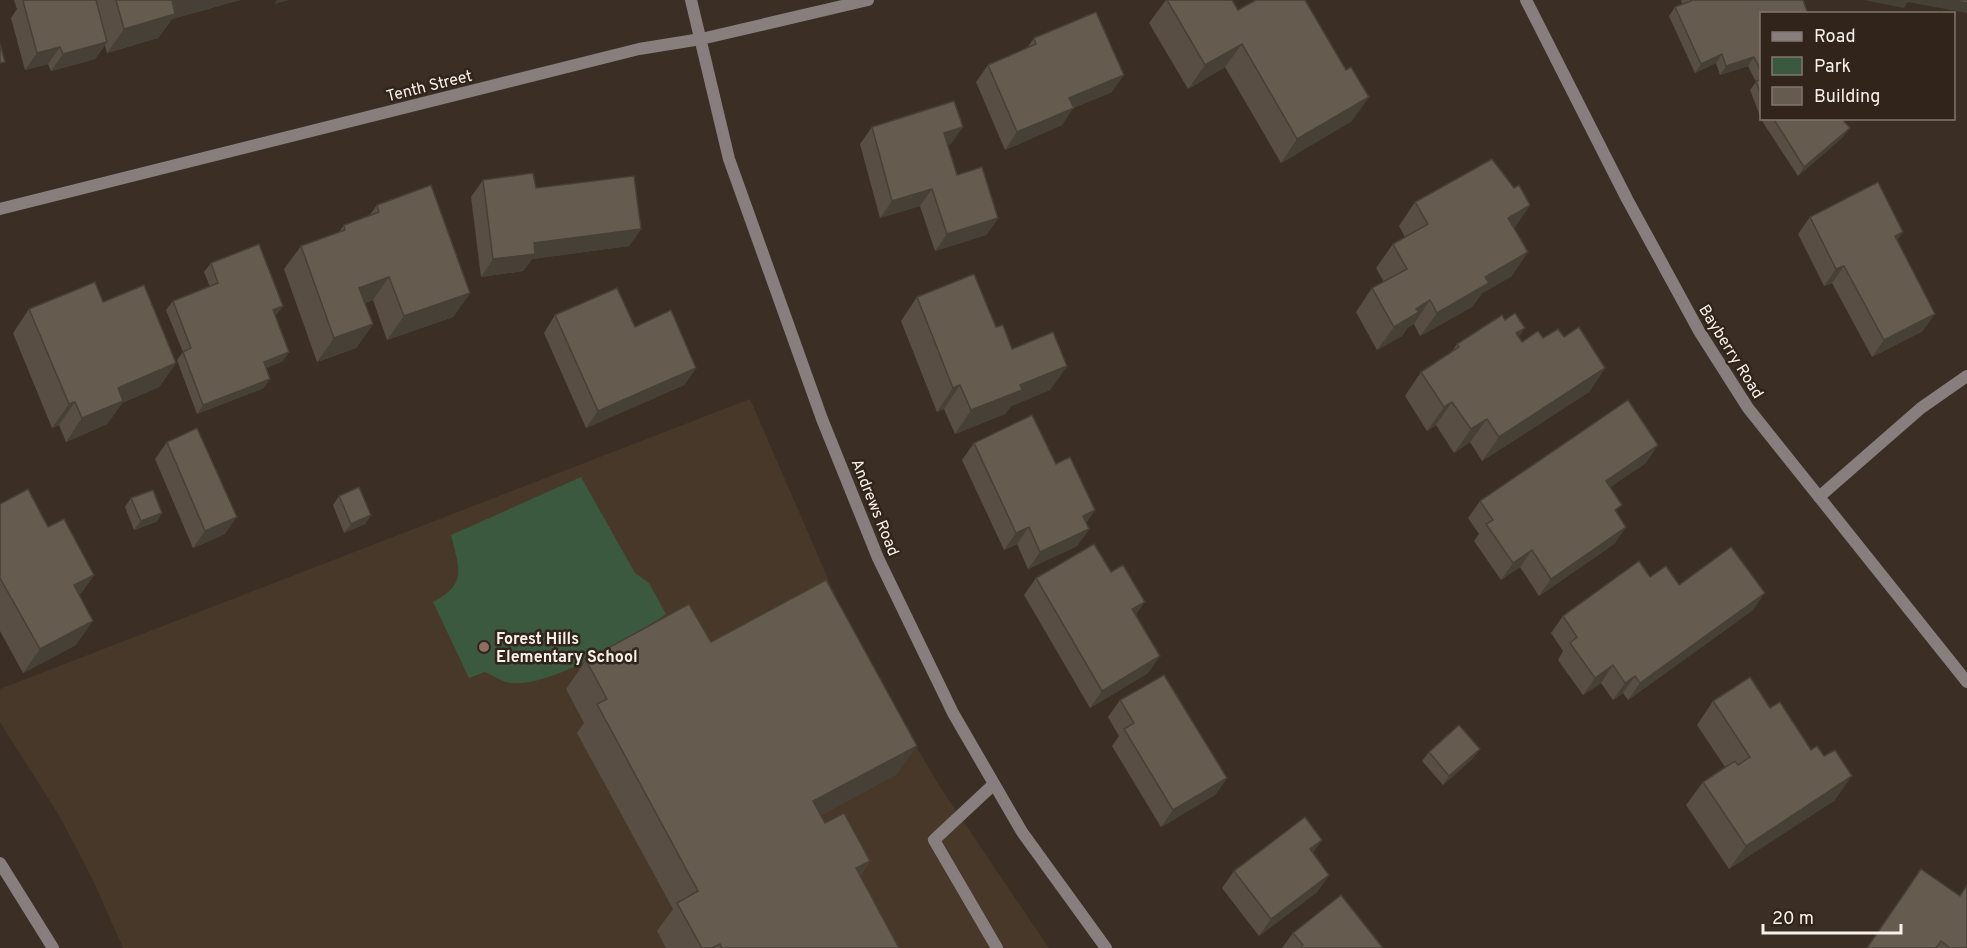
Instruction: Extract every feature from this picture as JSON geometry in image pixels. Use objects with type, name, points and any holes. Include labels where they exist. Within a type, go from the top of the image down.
[{"type":"street","name":"Andrews Road","points":[[691,0],[729,159],[822,419],[878,558],[953,713],[1022,832],[1106,948]]},
{"type":"street","name":"Tenth Street","points":[[0,209],[639,50],[700,39],[868,0]]},
{"type":"street","name":"Bayberry Road","points":[[1526,0],[1627,199],[1699,331],[1748,408],[1967,682]]},
{"type":"street","points":[[1819,496],[1921,408],[1967,376]]},
{"type":"street","points":[[994,783],[934,840],[997,948]]},
{"type":"street","points":[[0,863],[53,948]]},
{"type":"shaded area","name":"Forest Hills Elementary School","points":[[750,399],[842,611],[879,683],[940,787],[1049,948],[123,948],[93,880],[60,817],[0,722],[0,689]]},
{"type":"green space","points":[[581,477],[635,573],[649,583],[666,614],[591,659],[547,678],[511,683],[485,672],[469,678],[433,602],[452,589],[456,582],[458,566],[451,535]]},
{"type":"building","points":[[96,0],[107,42],[63,54],[60,47],[37,53],[23,1]]},
{"type":"building","points":[[116,0],[172,0],[175,14],[124,29]]},
{"type":"building","points":[[1167,0],[1232,0],[1238,10],[1256,0],[1305,0],[1346,70],[1351,67],[1369,97],[1297,139],[1242,44],[1205,65]]},
{"type":"building","points":[[1803,0],[1807,12],[1760,12],[1760,69],[1754,57],[1726,66],[1722,54],[1701,64],[1675,7],[1691,1]]},
{"type":"building","points":[[1951,0],[1967,0],[1967,3]]},
{"type":"building","points":[[1096,12],[1124,75],[1069,98],[1074,108],[1017,132],[988,65],[1036,44],[1034,38]]},
{"type":"building","points":[[0,44],[5,62],[0,63]]},
{"type":"building","points":[[1760,80],[1760,92],[1756,81]]},
{"type":"building","points":[[954,101],[963,127],[944,133],[957,175],[982,167],[998,218],[947,234],[932,189],[892,201],[872,127]]},
{"type":"building","points":[[1774,120],[1843,120],[1850,128],[1804,167]]},
{"type":"building","points":[[1492,159],[1514,188],[1519,185],[1530,205],[1508,218],[1528,252],[1485,277],[1489,283],[1437,313],[1430,300],[1416,309],[1419,312],[1394,327],[1372,288],[1407,269],[1393,244],[1428,224],[1415,202]]},
{"type":"building","points":[[533,173],[536,188],[634,176],[641,229],[534,243],[535,254],[493,259],[483,180]]},
{"type":"building","points":[[1878,182],[1903,232],[1895,236],[1935,314],[1884,340],[1844,266],[1836,269],[1810,217]]},
{"type":"building","points":[[431,185],[470,293],[404,316],[389,277],[359,288],[373,324],[334,338],[301,246],[345,230],[344,225],[379,212],[377,205]]},
{"type":"building","points":[[259,244],[283,306],[273,310],[289,352],[264,362],[270,379],[203,405],[183,352],[191,348],[173,301],[218,283],[211,263]]},
{"type":"building","points":[[974,274],[996,327],[1003,325],[1012,349],[1053,332],[1067,366],[1020,385],[1022,390],[971,410],[960,385],[953,388],[917,297]]},
{"type":"building","points":[[95,282],[103,302],[144,285],[176,363],[118,388],[123,401],[82,418],[75,402],[69,404],[29,309]]},
{"type":"building","points":[[617,288],[635,327],[671,310],[696,368],[598,411],[555,315]]},
{"type":"building","points":[[1515,313],[1525,328],[1516,333],[1522,342],[1538,331],[1543,338],[1558,329],[1564,337],[1579,327],[1605,368],[1499,437],[1487,419],[1471,429],[1452,402],[1444,407],[1421,372],[1459,347],[1457,344],[1502,315],[1505,320]]},
{"type":"building","points":[[1628,400],[1658,445],[1606,481],[1622,505],[1615,510],[1626,527],[1551,579],[1532,550],[1513,563],[1486,524],[1493,520],[1480,501]]},
{"type":"building","points":[[1032,415],[1056,464],[1070,457],[1095,510],[1083,516],[1089,529],[1040,552],[1029,527],[1016,533],[974,443]]},
{"type":"building","points":[[197,428],[237,517],[205,531],[167,442]]},
{"type":"building","points":[[359,487],[371,515],[351,524],[339,496]]},
{"type":"building","points":[[28,489],[48,527],[64,519],[94,575],[74,585],[93,621],[40,649],[0,578],[0,504]]},
{"type":"building","points":[[153,490],[162,513],[141,521],[131,498]]},
{"type":"building","points":[[1094,544],[1111,572],[1123,565],[1145,602],[1132,609],[1160,656],[1102,691],[1036,578]]},
{"type":"building","points":[[1731,547],[1765,593],[1640,683],[1635,676],[1625,683],[1613,665],[1595,678],[1570,643],[1577,637],[1563,616],[1639,561],[1650,577],[1666,566],[1679,585]]},
{"type":"building","points":[[826,580],[917,746],[813,801],[825,823],[844,813],[870,861],[856,868],[899,948],[722,948],[720,944],[712,948],[702,948],[677,903],[698,891],[597,704],[607,699],[586,660],[689,604],[711,642]]},
{"type":"building","points":[[1164,675],[1227,778],[1173,810],[1124,729],[1134,723],[1120,700]]},
{"type":"building","points":[[1750,677],[1770,708],[1780,702],[1811,750],[1817,746],[1824,756],[1835,750],[1852,776],[1746,846],[1703,782],[1735,761],[1738,765],[1750,757],[1713,701]]},
{"type":"building","points":[[1459,725],[1480,749],[1449,776],[1429,752]]},
{"type":"building","points":[[1305,817],[1322,840],[1310,849],[1329,875],[1271,919],[1234,871]]},
{"type":"building","points":[[1921,869],[1960,896],[1967,885],[1967,948],[1950,948],[1941,941],[1936,948],[1867,948]]},
{"type":"building","points":[[1341,895],[1383,948],[1301,948],[1303,945],[1293,933]]},
{"type":"place","name":"Forest Hills Elementary School","points":[[484,647]]}]
